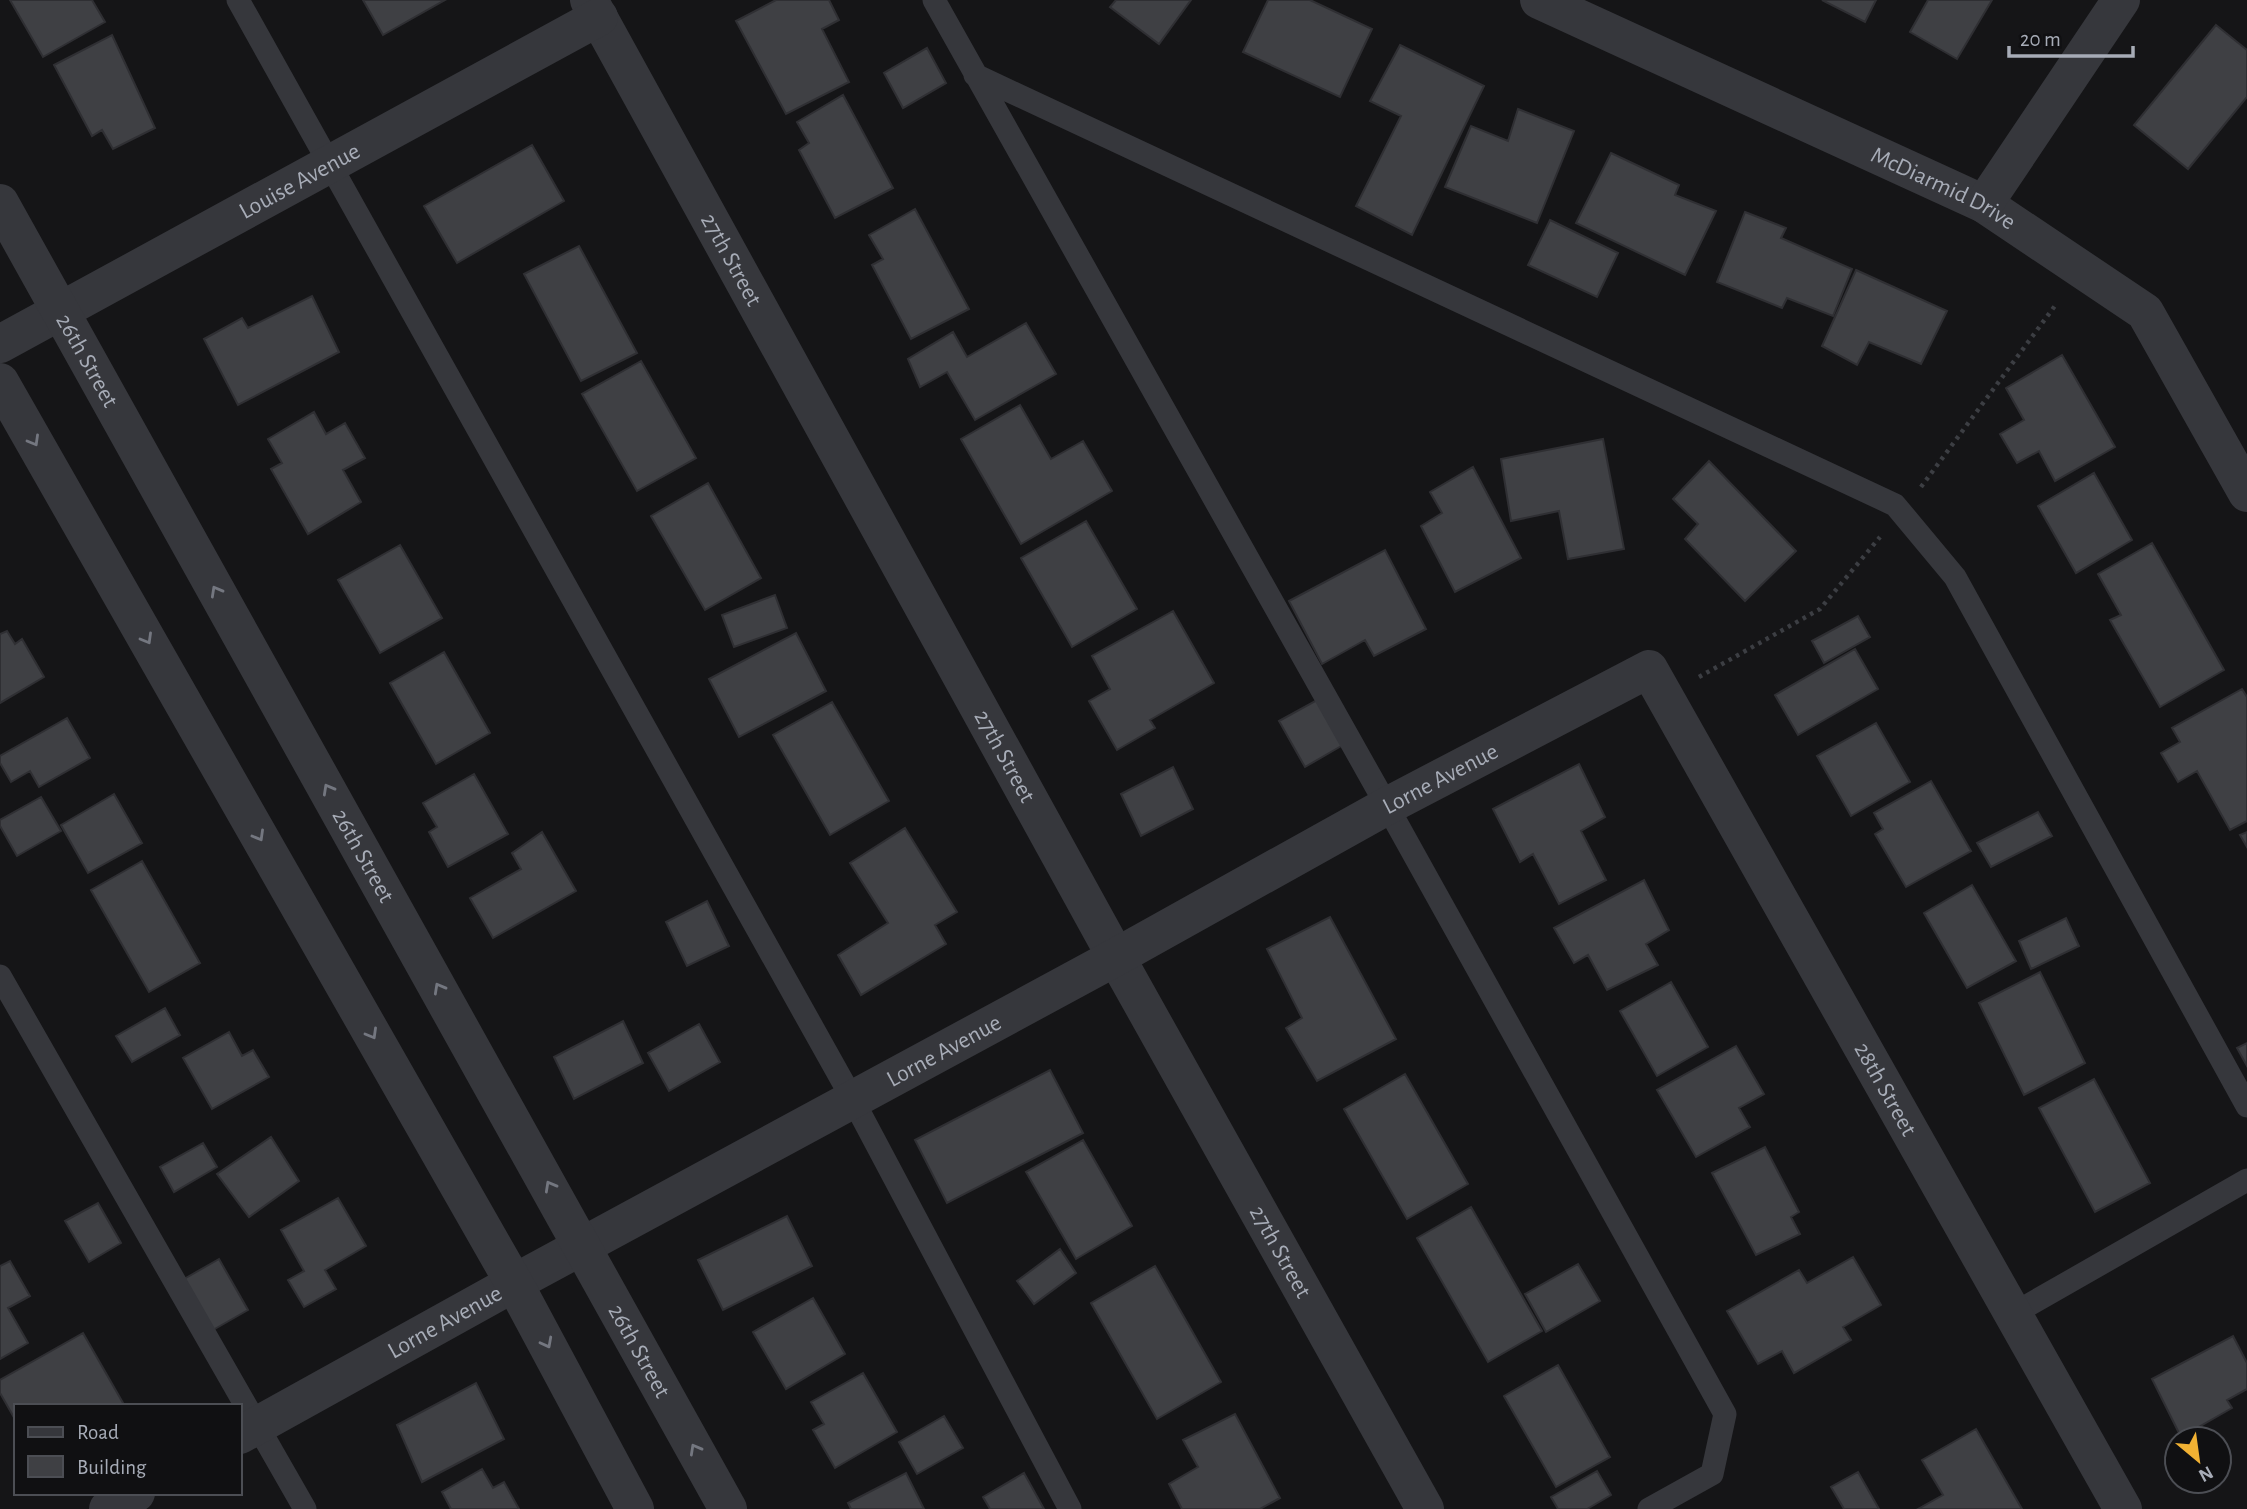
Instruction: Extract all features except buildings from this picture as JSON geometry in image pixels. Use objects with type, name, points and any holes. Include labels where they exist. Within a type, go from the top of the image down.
[{"type":"street","name":"McDiarmid Drive","points":[[1539,0],[1983,204],[2145,312],[2247,493]]},
{"type":"street","points":[[1983,204],[2121,0]]},
{"type":"street","name":"Louise Avenue","points":[[0,345],[329,164],[594,9]]},
{"type":"street","name":"27th Street","points":[[594,9],[1116,957],[1425,1509]]},
{"type":"street","name":"26th Street","points":[[0,204],[728,1509]]},
{"type":"street","points":[[0,382],[514,1283],[635,1509]]},
{"type":"street","name":"Lorne Avenue","points":[[249,1430],[583,1245],[1116,957],[1387,806],[1649,669]]},
{"type":"street","name":"28th Street","points":[[1649,669],[2123,1509]]},
{"type":"street","points":[[108,1509],[132,1495]]},
{"type":"lane","points":[[238,0],[853,1100],[1070,1509]]},
{"type":"lane","points":[[934,0],[1725,1414],[1712,1474],[1649,1509]]},
{"type":"lane","points":[[975,75],[1895,505],[1955,577],[2247,1106]]},
{"type":"lane","points":[[0,976],[235,1404]]},
{"type":"lane","points":[[2013,1314],[2247,1180]]},
{"type":"lane","points":[[249,1430],[305,1509]]}]
